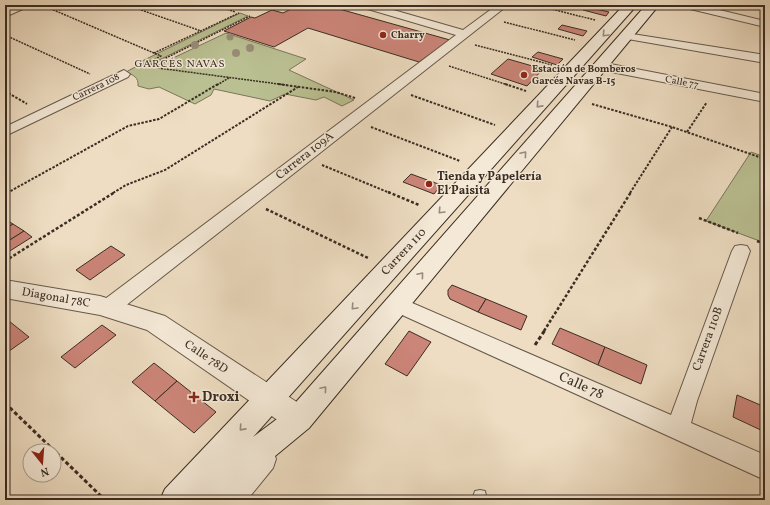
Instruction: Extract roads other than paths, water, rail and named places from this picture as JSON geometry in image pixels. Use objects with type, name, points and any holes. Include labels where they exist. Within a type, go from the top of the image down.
[{"type":"main road","points":[[5,13],[21,5]]},
{"type":"main road","name":"Carrera 110","points":[[176,500],[631,5]]},
{"type":"main road","name":"Carrera 110","points":[[197,500],[299,419],[396,304],[568,75],[600,66],[653,5]]},
{"type":"main road","name":"Diagonal 78C","points":[[5,289],[108,308]]},
{"type":"main road","name":"Calle 78D","points":[[108,308],[138,316],[156,323],[299,419]]},
{"type":"street","points":[[365,5],[460,37]]},
{"type":"street","name":"Carrera 109A","points":[[108,308],[352,119],[503,5]]},
{"type":"street","points":[[686,5],[765,24]]},
{"type":"street","points":[[626,36],[765,60]]},
{"type":"street","name":"Calle 77","points":[[600,66],[765,98]]},
{"type":"street","name":"Carrera 108","points":[[5,132],[124,74]]},
{"type":"street","name":"Carrera 110B","points":[[678,429],[686,401],[745,241]]},
{"type":"street","name":"Calle 78","points":[[396,304],[765,468]]},
{"type":"street","name":"Carrera 110","points":[[230,500],[299,419]]},
{"type":"place","name":"Charry","points":[[383,35]]},
{"type":"place","name":"Estación de Bomberos Garcés Navas B-15","points":[[524,75]]},
{"type":"place","name":"Tienda y Papelería El Paisita","points":[[429,184]]},
{"type":"place","name":"Droxi","points":[[194,397]]},
{"type":"district","name":"GARCÉS NAVAS","points":[[180,64]]}]
